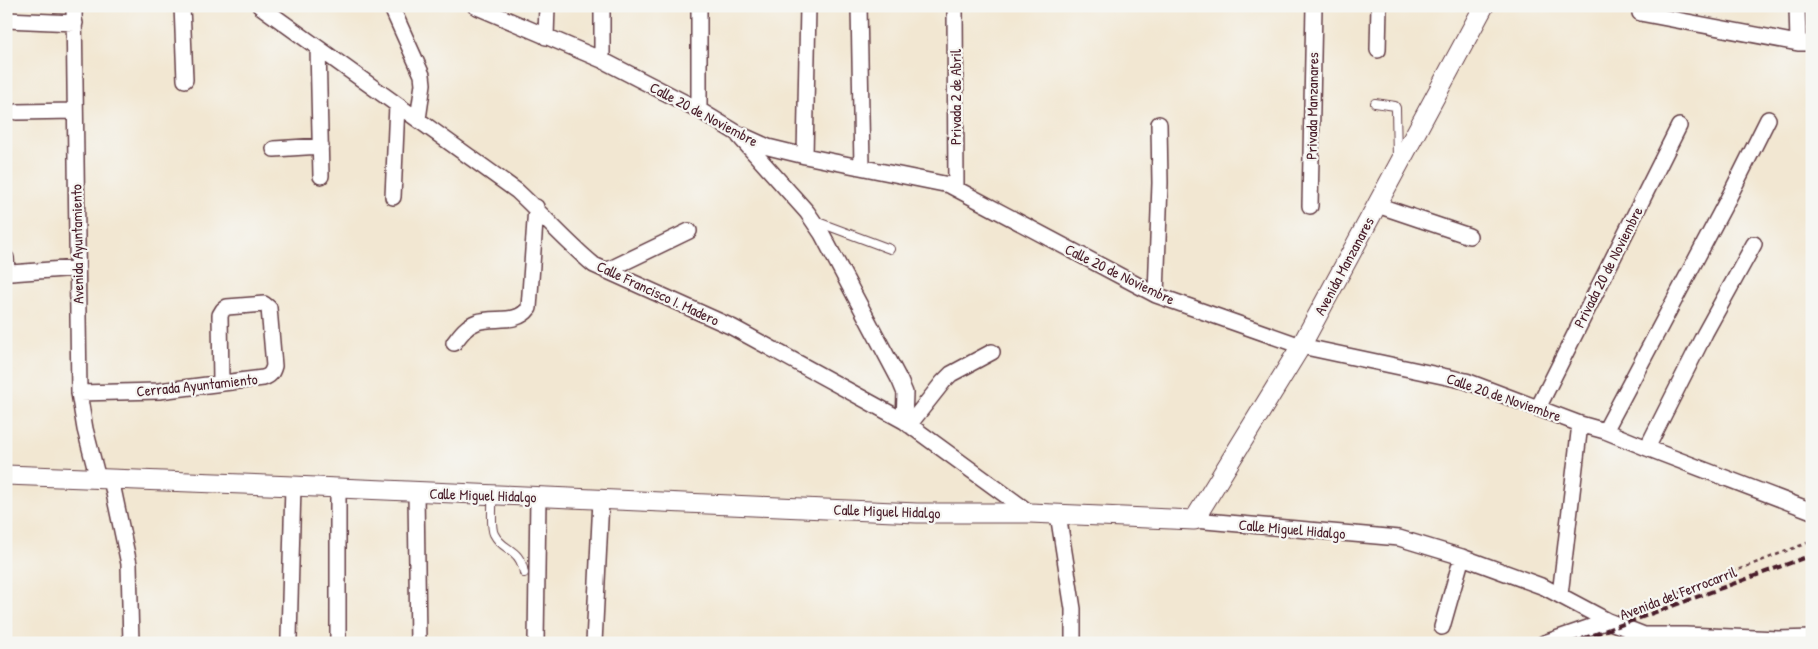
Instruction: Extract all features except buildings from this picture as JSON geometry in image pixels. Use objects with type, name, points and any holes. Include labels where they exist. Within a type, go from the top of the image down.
[{"type":"street","name":"Avenida Ayuntamiento","points":[[74,6],[79,394],[86,428],[104,479],[129,564],[131,643]]},
{"type":"street","points":[[182,6],[185,80]]},
{"type":"street","name":"Calle Francisco I. Madero","points":[[260,6],[517,190],[536,207],[578,252],[594,265],[732,327],[907,423],[1030,513]]},
{"type":"street","points":[[391,6],[422,75],[423,84],[418,119]]},
{"type":"street","name":"Calle 20 de Noviembre","points":[[475,6],[602,60],[699,110],[737,133],[768,146],[805,156],[938,182],[956,188],[1156,295],[1301,346],[1466,381],[1580,424],[1606,430],[1647,448],[1812,511]]},
{"type":"street","points":[[546,37],[547,6]]},
{"type":"street","points":[[602,6],[602,60]]},
{"type":"street","points":[[699,6],[699,110]]},
{"type":"street","points":[[805,156],[808,6]]},
{"type":"street","points":[[859,6],[862,167]]},
{"type":"street","name":"Privada 2 de Abril","points":[[955,6],[956,188]]},
{"type":"street","name":"Privada Manzanares","points":[[1310,206],[1314,6]]},
{"type":"street","points":[[1378,50],[1379,6]]},
{"type":"street","name":"Avenida Manzanares","points":[[1194,520],[1301,346],[1484,6]]},
{"type":"street","points":[[1640,13],[1805,43],[1797,6]]},
{"type":"street","points":[[6,20],[74,23]]},
{"type":"street","points":[[318,48],[321,176]]},
{"type":"street","points":[[393,197],[397,105]]},
{"type":"street","points":[[18,112],[76,111]]},
{"type":"street","points":[[1606,430],[1768,119]]},
{"type":"street","points":[[1156,295],[1160,183],[1159,124]]},
{"type":"street","name":"Privada 20 de Noviembre","points":[[1538,408],[1679,126]]},
{"type":"street","points":[[737,133],[813,220],[822,234],[900,381],[905,394],[907,423]]},
{"type":"street","points":[[274,149],[321,146]]},
{"type":"street","points":[[1377,206],[1469,236]]},
{"type":"street","points":[[454,343],[465,329],[478,322],[516,318],[525,314],[528,308],[536,207]]},
{"type":"street","points":[[606,271],[688,231]]},
{"type":"street","points":[[1647,448],[1705,333],[1754,244]]},
{"type":"street","points":[[6,258],[8,270],[11,273],[77,268]]},
{"type":"street","name":"Cerrada Ayuntamiento","points":[[79,394],[159,391],[263,378],[272,373],[274,366],[267,306],[264,304],[227,307],[222,310],[220,315],[221,383]]},
{"type":"street","points":[[907,423],[951,374],[992,352]]},
{"type":"street","points":[[1560,596],[1580,424]]},
{"type":"street","name":"Calle Miguel Hidalgo","points":[[6,475],[917,513],[1030,513],[1194,520],[1399,538],[1462,557],[1544,587],[1608,621],[1644,635]]},
{"type":"street","points":[[290,638],[293,486]]},
{"type":"street","points":[[338,488],[338,643]]},
{"type":"street","points":[[416,492],[418,643]]},
{"type":"street","points":[[536,643],[538,497]]},
{"type":"street","points":[[594,643],[601,500]]},
{"type":"street","points":[[1058,514],[1073,609],[1073,643]]},
{"type":"street","points":[[1442,627],[1462,557]]},
{"type":"street","name":"Avenida del Ferrocarril","points":[[1544,643],[1608,621]]},
{"type":"street","points":[[1620,643],[1644,635],[1685,635],[1779,641],[1812,638]]},
{"type":"lane","points":[[1375,103],[1395,106],[1396,108],[1398,166]]},
{"type":"lane","points":[[813,220],[890,249]]},
{"type":"lane","points":[[492,495],[492,528],[494,535],[520,558],[524,573]]},
{"type":"path","name":"Avenida del Ferrocarril","points":[[1608,621],[1812,540]]},
{"type":"railway","points":[[1571,643],[1812,555]]}]
